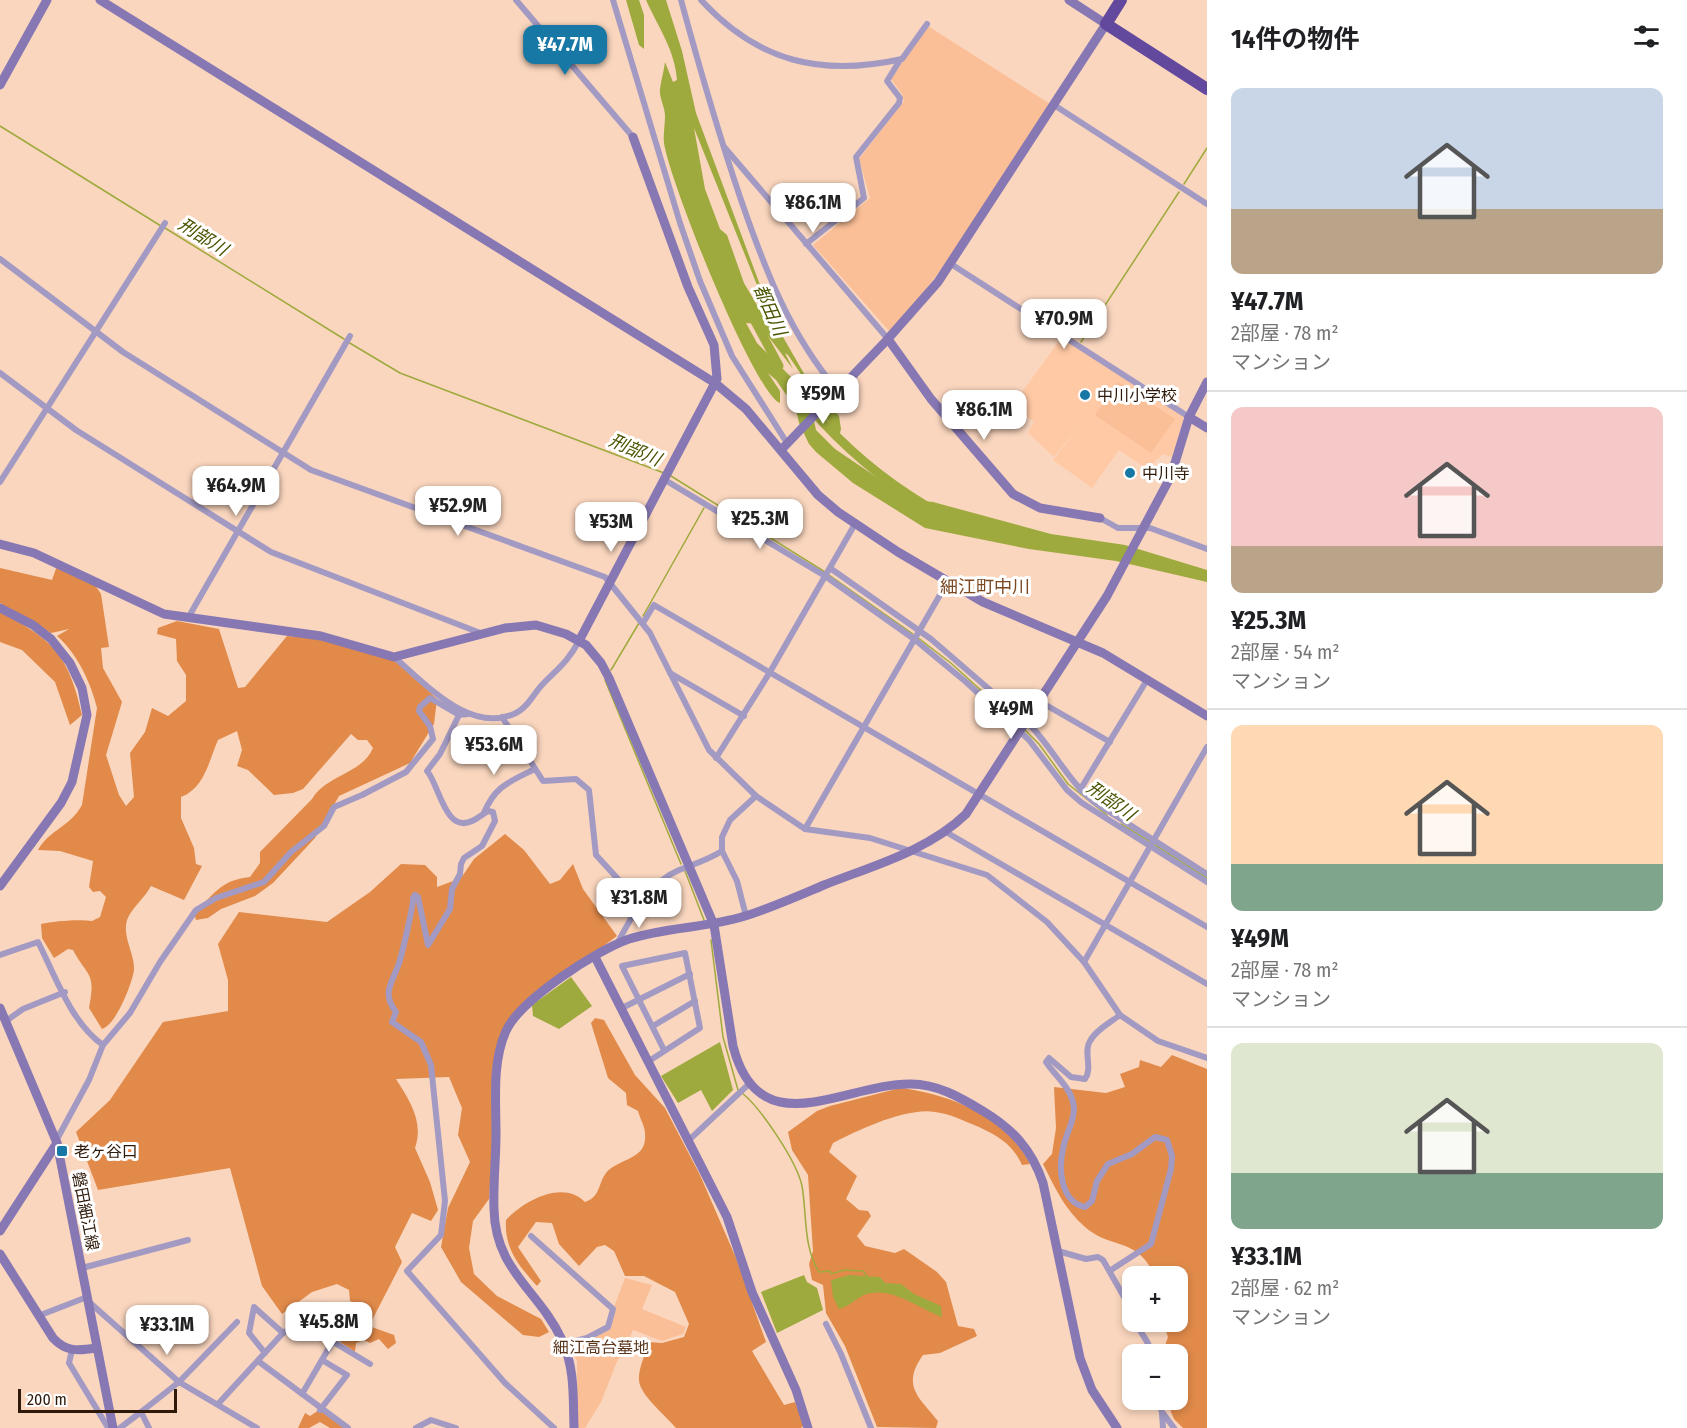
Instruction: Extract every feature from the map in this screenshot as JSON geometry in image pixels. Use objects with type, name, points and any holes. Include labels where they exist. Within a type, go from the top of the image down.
[{"type":"highway","points":[[1121,0],[1106,24],[1207,89]]},
{"type":"street","points":[[0,85],[47,0]]},
{"type":"street","points":[[100,0],[716,383],[786,444]]},
{"type":"street","points":[[0,544],[34,553],[164,614],[321,636],[394,657],[434,692],[477,718],[502,717],[517,712],[567,662],[716,383],[714,345],[680,265],[633,137],[516,0]]},
{"type":"street","points":[[613,0],[680,223],[700,281],[732,356],[818,495],[855,524],[982,602],[1103,653],[1207,716]]},
{"type":"street","points":[[681,0],[724,148],[777,295],[799,340],[837,392]]},
{"type":"street","points":[[700,0],[729,28],[748,41],[793,60],[819,67],[844,68],[906,58],[927,24]]},
{"type":"street","points":[[786,444],[888,339],[938,282],[1106,24],[1069,0]]},
{"type":"street","points":[[806,244],[864,198],[856,157],[899,103],[900,98],[887,81],[900,60]]},
{"type":"street","points":[[1054,105],[1207,204]]},
{"type":"street","points":[[724,148],[888,339],[932,399],[1013,494],[1040,508],[1100,519],[1118,528],[1141,530],[1207,549]]},
{"type":"street","points":[[0,482],[165,222]]},
{"type":"street","points":[[0,260],[123,352],[311,470],[605,577],[643,623],[705,743],[716,758],[756,796],[805,829],[870,837],[912,849],[994,880],[1047,922],[1084,962],[1120,1015],[1158,1041],[1207,1058]]},
{"type":"street","points":[[951,264],[1207,428]]},
{"type":"street","points":[[188,618],[350,336]]},
{"type":"street","points":[[0,374],[76,430],[271,552],[484,634]]},
{"type":"street","points":[[574,1428],[572,1369],[563,1344],[553,1323],[509,1265],[496,1241],[494,1208],[496,1089],[501,1045],[513,1018],[539,994],[617,944],[630,939],[714,925],[746,916],[912,849],[946,832],[966,814],[1107,597],[1170,476],[1189,417],[1207,382]]},
{"type":"street","points":[[667,476],[705,503],[916,635],[966,682],[1023,726],[1039,734],[1080,790],[1207,882]]},
{"type":"street","points":[[716,758],[744,716],[855,524]]},
{"type":"street","points":[[830,568],[916,635],[1023,726],[1067,790],[1098,815],[1207,874]]},
{"type":"street","points":[[805,829],[948,580]]},
{"type":"street","points":[[643,623],[654,605],[1207,927]]},
{"type":"street","points":[[0,608],[33,625],[51,639],[74,670],[82,688],[87,715],[72,782],[61,803],[0,886]]},
{"type":"street","points":[[394,657],[484,634],[536,625],[579,641],[594,653],[609,678],[714,925],[736,1060],[750,1083],[768,1097],[797,1105],[818,1103],[895,1084],[929,1086],[963,1099],[1007,1126],[1027,1148],[1043,1184],[1080,1358],[1092,1390],[1117,1428]]},
{"type":"street","points":[[670,673],[744,716]]},
{"type":"street","points":[[1080,790],[1147,680]]},
{"type":"street","points":[[0,1231],[56,1142],[88,1080],[103,1044],[130,1013],[160,962],[196,910],[216,898],[264,882],[291,852],[324,826],[334,807],[406,772],[433,739],[430,726],[419,711],[425,701],[430,698],[459,715],[468,714]]},
{"type":"street","points":[[1039,701],[1110,742]]},
{"type":"street","points":[[459,715],[440,754],[427,771],[434,779],[446,812],[452,818],[463,823],[471,822],[488,811],[493,812],[495,821],[482,846],[464,858],[460,874],[452,889],[450,909],[428,945],[418,897],[416,895],[413,898],[414,909],[401,948],[399,964],[388,989],[388,1002],[396,1012],[392,1022],[421,1042],[431,1065],[445,1201],[441,1235],[407,1271],[505,1383],[554,1428]]},
{"type":"street","points":[[502,717],[543,781],[576,778],[590,790],[596,855],[640,903]]},
{"type":"street","points":[[1084,962],[1207,747]]},
{"type":"street","points":[[484,813],[489,801],[500,786],[535,769]]},
{"type":"street","points":[[746,916],[738,881],[722,851],[724,828],[756,796]]},
{"type":"street","points":[[946,832],[1207,984]]},
{"type":"street","points":[[617,944],[640,903],[678,871],[722,851]]},
{"type":"street","points":[[0,955],[38,942],[90,1033],[103,1044]]},
{"type":"street","points":[[649,1061],[700,1028],[685,953],[622,966],[664,1050]]},
{"type":"street","points":[[595,957],[727,1217],[752,1292],[796,1390],[808,1428]]},
{"type":"street","points":[[622,1008],[690,974]]},
{"type":"street","points":[[4,1020],[23,1009],[65,992]]},
{"type":"street","points":[[652,1026],[695,1001]]},
{"type":"street","name":"磐田細江線","points":[[0,1008],[56,1142],[88,1299],[110,1427]]},
{"type":"street","points":[[1111,1270],[1151,1244],[1171,1168],[1171,1149],[1167,1140],[1155,1137],[1132,1154],[1108,1164],[1097,1181],[1092,1201],[1085,1207],[1073,1203],[1065,1190],[1061,1166],[1074,1106],[1067,1088],[1046,1062],[1049,1058],[1071,1077],[1086,1079],[1088,1043],[1120,1015]]},
{"type":"street","points":[[689,1140],[750,1083]]},
{"type":"street","points":[[531,1236],[614,1309],[608,1327],[587,1338],[563,1344]]},
{"type":"street","points":[[82,1268],[189,1240]]},
{"type":"street","points":[[1058,1251],[1086,1260],[1098,1257],[1111,1270],[1122,1291]]},
{"type":"street","points":[[0,1254],[61,1347],[72,1350],[96,1348]]},
{"type":"street","points":[[39,1316],[88,1299],[179,1382],[257,1428]]},
{"type":"street","points":[[218,1404],[283,1333],[326,1305]]},
{"type":"street","points":[[265,1353],[249,1333],[255,1307],[283,1333]]},
{"type":"street","points":[[120,1428],[179,1382],[237,1322]]},
{"type":"street","points":[[300,1322],[370,1364]]},
{"type":"street","points":[[826,1324],[841,1354],[870,1428]]},
{"type":"street","points":[[1139,1332],[1148,1344]]},
{"type":"street","points":[[302,1394],[333,1341]]},
{"type":"street","points":[[72,1350],[69,1364],[110,1427]]},
{"type":"street","points":[[320,1410],[347,1375],[322,1360]]},
{"type":"street","points":[[258,1361],[320,1410],[348,1428]]},
{"type":"street","points":[[141,1412],[149,1428]]},
{"type":"street","points":[[1162,1412],[1163,1428]]},
{"type":"street","points":[[1162,1412],[1174,1428]]},
{"type":"street","points":[[416,1428],[431,1420],[456,1428]]},
{"type":"shaded area","points":[[626,0],[639,0],[644,15],[644,49],[639,45]]},
{"type":"shaded area","points":[[646,0],[666,0],[682,51],[696,113],[763,293],[757,285],[694,128],[705,189],[720,229],[727,235],[744,283],[761,312],[783,337],[806,377],[839,416],[841,429],[839,437],[827,419],[811,407],[816,430],[835,449],[909,499],[933,502],[1051,534],[1125,545],[1207,570],[1207,582],[1116,561],[1029,549],[925,528],[853,483],[816,452],[809,444],[799,423],[796,409],[776,380],[768,373],[780,391],[780,403],[768,390],[752,363],[733,326],[696,239],[669,164],[664,143],[665,113],[660,86],[665,62],[673,82],[677,80],[676,69],[665,39]],"holes":[[[746,323],[759,324],[793,369],[785,353],[788,355],[813,392],[817,403],[757,343]]]},
{"type":"shaded area","name":"中川小学校","points":[[1062,337],[1184,417],[1172,457],[1163,454],[1147,469],[1119,450],[1092,488],[1053,460],[1087,417],[1054,457],[1028,433],[1034,422],[1012,406]]},
{"type":"shaded area","points":[[58,563],[93,582],[101,594],[109,647],[101,648],[103,668],[122,702],[106,755],[119,795],[126,806],[134,797],[130,753],[145,732],[152,708],[168,716],[186,701],[186,675],[177,661],[176,639],[157,634],[158,628],[177,621],[219,629],[238,688],[245,687],[287,636],[314,638],[397,661],[437,699],[434,724],[410,763],[339,796],[315,838],[273,883],[255,896],[221,909],[208,918],[196,920],[194,913],[218,889],[231,881],[250,877],[260,863],[260,852],[318,791],[361,764],[373,748],[367,740],[358,740],[351,734],[303,789],[293,793],[274,795],[248,770],[237,766],[242,750],[237,731],[218,740],[201,780],[189,793],[181,797],[181,818],[194,848],[196,864],[202,866],[184,900],[151,886],[129,915],[126,933],[134,964],[133,976],[118,1012],[113,1020],[102,1029],[89,1008],[92,987],[89,976],[73,950],[68,949],[54,958],[42,938],[41,924],[92,921],[100,917],[106,897],[100,891],[93,892],[89,887],[93,861],[60,851],[38,850],[48,837],[77,813],[82,805],[97,708],[82,669],[71,651],[57,636],[69,629],[51,633],[0,603],[0,568],[52,580]]},
{"type":"shaded area","points":[[0,612],[46,641],[65,664],[82,715],[70,725],[55,682],[22,650],[0,642]]},
{"type":"shaded area","points":[[505,834],[524,850],[550,884],[560,880],[573,864],[583,889],[617,936],[539,994],[506,1031],[497,1075],[489,1199],[473,1221],[469,1248],[474,1274],[497,1296],[541,1319],[549,1332],[539,1337],[523,1335],[461,1282],[441,1247],[448,1208],[470,1162],[458,1135],[462,1108],[449,1077],[396,1079],[417,1121],[415,1148],[430,1182],[438,1210],[431,1221],[412,1213],[395,1247],[402,1262],[369,1326],[394,1335],[396,1343],[388,1349],[379,1339],[370,1343],[364,1340],[356,1343],[355,1352],[336,1339],[340,1329],[360,1316],[358,1305],[350,1301],[349,1290],[337,1284],[312,1292],[282,1314],[262,1286],[230,1168],[98,1190],[76,1132],[110,1100],[163,1022],[228,1011],[228,980],[218,944],[239,912],[327,922],[370,892],[401,864],[425,865],[437,877],[437,887],[461,878],[474,859]]},
{"type":"shaded area","points":[[571,977],[592,1006],[559,1029],[533,1016],[532,1005]]},
{"type":"shaded area","points":[[595,1018],[604,1020],[635,1075],[665,1108],[700,1175],[736,1258],[766,1342],[752,1351],[784,1405],[795,1402],[804,1425],[801,1428],[676,1428],[643,1392],[639,1380],[649,1342],[662,1343],[684,1337],[689,1324],[675,1292],[644,1276],[625,1276],[614,1251],[605,1245],[597,1247],[579,1266],[559,1244],[552,1223],[536,1222],[518,1247],[541,1281],[537,1286],[514,1256],[506,1230],[506,1220],[513,1213],[533,1200],[555,1193],[566,1192],[576,1195],[585,1202],[590,1200],[596,1194],[609,1170],[636,1155],[645,1143],[645,1131],[638,1111],[627,1105],[626,1093],[608,1078],[591,1023]]},
{"type":"shaded area","points":[[720,1042],[733,1090],[712,1111],[701,1090],[678,1103],[661,1076]]},
{"type":"shaded area","points":[[1172,1055],[1207,1069],[1207,1428],[1183,1428],[1174,1419],[1170,1410],[1188,1410],[1188,1344],[1166,1344],[1168,1337],[1166,1332],[1188,1332],[1188,1266],[1150,1266],[1132,1249],[1104,1239],[1085,1227],[1066,1205],[1043,1164],[1052,1154],[1056,1128],[1054,1087],[1106,1093],[1125,1087],[1120,1074],[1139,1067],[1140,1060],[1161,1067]]},
{"type":"shaded area","points":[[900,1088],[938,1096],[975,1111],[1007,1133],[1020,1147],[1030,1164],[1022,1165],[1005,1142],[979,1127],[947,1114],[924,1111],[897,1116],[856,1132],[833,1143],[829,1152],[857,1176],[846,1199],[859,1210],[868,1211],[871,1216],[857,1236],[865,1246],[895,1253],[904,1249],[937,1272],[946,1282],[958,1326],[974,1329],[977,1336],[940,1353],[923,1355],[917,1366],[913,1375],[915,1391],[938,1421],[936,1428],[877,1427],[845,1346],[826,1313],[823,1285],[812,1280],[809,1264],[813,1251],[808,1175],[792,1150],[788,1132],[817,1111]]},
{"type":"shaded area","points":[[804,1275],[807,1282],[817,1288],[823,1310],[777,1333],[761,1292]]},
{"type":"shaded area","points":[[849,1275],[880,1277],[885,1283],[901,1284],[914,1294],[941,1306],[942,1317],[904,1299],[884,1293],[864,1295],[839,1309],[833,1297],[831,1280]]},
{"type":"shaded area","points":[[319,1410],[345,1428],[330,1428],[320,1422],[309,1428],[298,1428],[305,1413],[310,1416]]},
{"type":"green space","points":[[928,26],[1050,104],[954,251],[913,306],[890,332],[813,245],[870,198],[859,159],[904,101],[902,94],[891,79]]},
{"type":"green space","points":[[1118,382],[1175,419],[1151,453],[1095,415]]},
{"type":"green space","name":"細江高台墓地","points":[[625,1278],[652,1285],[642,1309],[686,1327],[683,1334],[662,1341],[633,1330],[622,1357],[618,1359],[601,1402],[585,1428],[577,1428],[577,1361],[568,1340],[606,1328]]},
{"type":"waterway","name":"刑部川","points":[[0,126],[161,226]]},
{"type":"waterway","points":[[1184,184],[1207,148]]},
{"type":"waterway","points":[[1081,342],[1179,192]]},
{"type":"waterway","name":"刑部川","points":[[165,228],[344,339]]},
{"type":"waterway","name":"都田川","points":[[750,312],[779,366]]},
{"type":"waterway","name":"刑部川","points":[[348,342],[400,373],[664,473]]},
{"type":"waterway","name":"都田川","points":[[810,408],[864,461],[925,505]]},
{"type":"waterway","name":"刑部川","points":[[671,476],[825,572]]},
{"type":"waterway","points":[[643,616],[704,508]]},
{"type":"waterway","name":"刑部川","points":[[829,575],[913,634]]},
{"type":"waterway","points":[[611,670],[639,623]]},
{"type":"waterway","name":"刑部川","points":[[917,637],[952,664],[1018,724]]},
{"type":"waterway","points":[[605,680],[681,864]]},
{"type":"waterway","name":"刑部川","points":[[1024,729],[1039,744],[1068,784],[1107,815]]},
{"type":"waterway","name":"刑部川","points":[[1121,824],[1151,842]]},
{"type":"waterway","name":"刑部川","points":[[1155,845],[1207,878]]},
{"type":"waterway","points":[[685,871],[704,920]]},
{"type":"waterway","points":[[711,940],[723,1037],[738,1090]]},
{"type":"waterway","points":[[742,1093],[759,1110],[777,1136],[799,1176],[804,1197],[810,1252],[819,1272],[830,1271],[831,1274],[844,1270],[863,1271],[867,1276]]},
{"type":"place","name":"中川小学校","points":[[1085,395]]},
{"type":"place","name":"中川寺","points":[[1130,473]]},
{"type":"place","name":"老ヶ谷口","points":[[62,1151]]},
{"type":"district","name":"細江町中川","points":[[985,587]]}]
